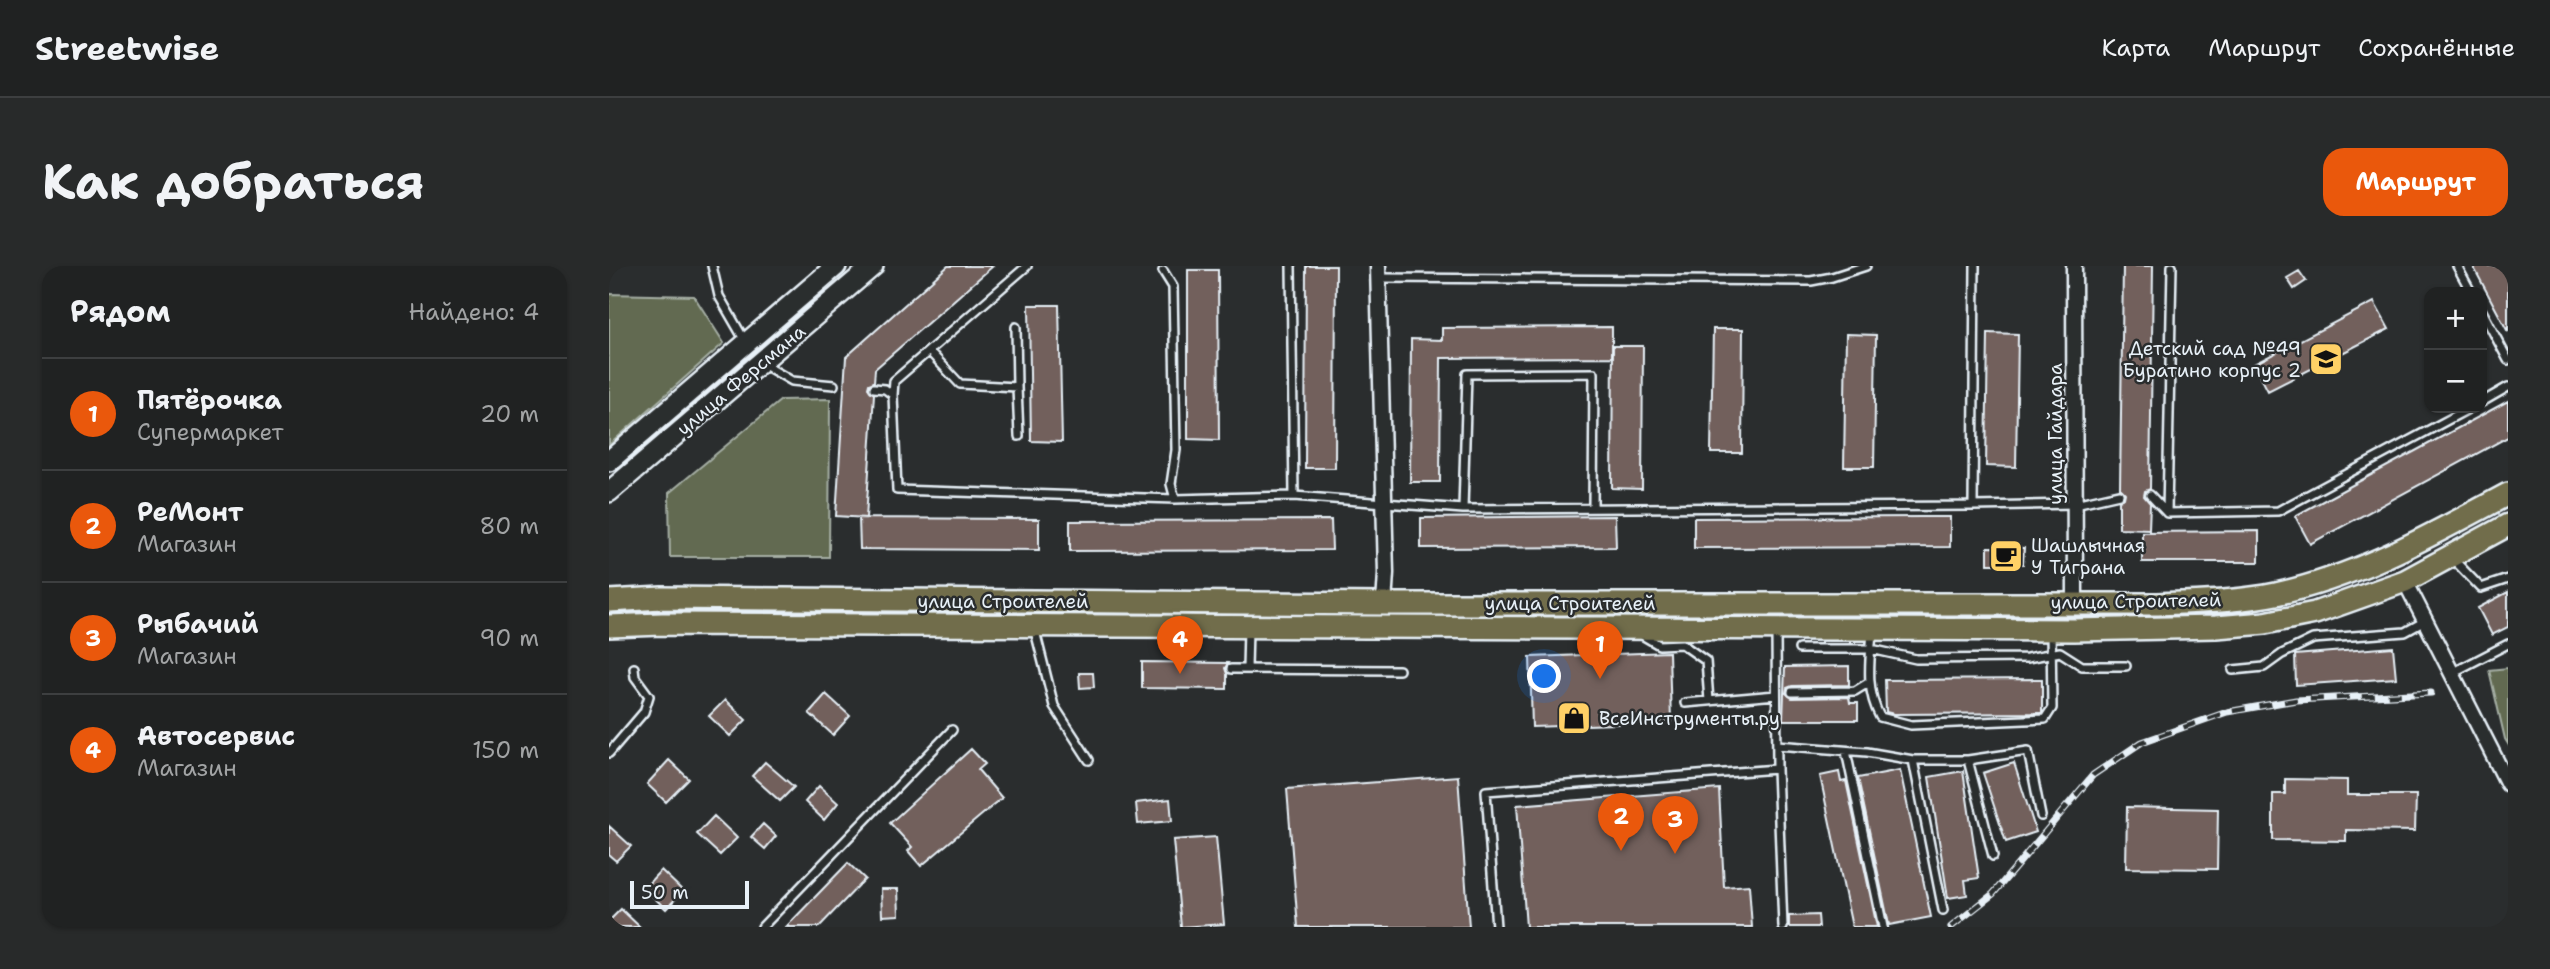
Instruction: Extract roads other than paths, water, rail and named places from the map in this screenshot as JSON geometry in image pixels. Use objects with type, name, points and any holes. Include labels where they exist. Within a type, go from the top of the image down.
[{"type":"main road","name":"улица Строителей","points":[[609,601],[661,598],[1384,604],[2158,604],[2236,600],[2311,585],[2384,559],[2508,494]]},
{"type":"main road","name":"улица Строителей","points":[[609,626],[1776,628],[1871,639],[2051,630],[2216,627],[2266,624],[2315,613],[2405,581],[2508,525]]},
{"type":"main road","points":[[1022,601],[1028,626]]},
{"type":"main road","points":[[1112,602],[1112,627]]},
{"type":"main road","points":[[1775,602],[1776,628]]},
{"type":"main road","points":[[2074,630],[2075,603]]},
{"type":"main road","points":[[1384,604],[1384,629]]},
{"type":"street","name":"улица Ферсмана","points":[[609,461],[837,266]]},
{"type":"street","name":"улица Ферсмана","points":[[609,492],[873,266]]},
{"type":"street","name":"улица Гайдара","points":[[2074,266],[2075,603]]},
{"type":"street","points":[[1378,272],[1384,604]]},
{"type":"street","points":[[747,344],[761,363]]},
{"type":"street","points":[[2405,581],[2508,784]]},
{"type":"lane","points":[[712,266],[719,296],[747,344]]},
{"type":"lane","points":[[1027,266],[894,381],[898,490],[1175,499],[1294,496],[1463,509],[2075,504],[2119,495]]},
{"type":"lane","points":[[1291,266],[1294,496]]},
{"type":"lane","points":[[1378,272],[1811,281],[1866,266]]},
{"type":"lane","points":[[1973,506],[1975,266]]},
{"type":"lane","points":[[2167,513],[2172,266]]},
{"type":"lane","points":[[2457,266],[2468,287]]},
{"type":"lane","points":[[1164,268],[1173,287],[1176,450],[1171,484],[1175,499]]},
{"type":"lane","points":[[2487,321],[2508,360]]},
{"type":"lane","points":[[1016,327],[1019,436]]},
{"type":"lane","points":[[929,351],[960,384],[1017,387]]},
{"type":"lane","points":[[761,363],[792,381],[834,385]]},
{"type":"lane","points":[[1463,509],[1467,374],[1594,373],[1593,507]]},
{"type":"lane","points":[[2487,399],[2508,387]]},
{"type":"lane","points":[[874,388],[885,389],[893,395]]},
{"type":"lane","points":[[2150,495],[2167,513],[2278,511],[2461,413]]},
{"type":"lane","points":[[2450,556],[2481,588],[2508,579]]},
{"type":"lane","points":[[2233,670],[2264,667],[2282,654],[2313,639],[2405,632],[2425,621]]},
{"type":"lane","points":[[1028,626],[1054,706],[1089,760]]},
{"type":"lane","points":[[1247,669],[1248,628]]},
{"type":"lane","points":[[1629,628],[1659,645],[1682,644],[1706,661],[1709,701]]},
{"type":"lane","points":[[1776,628],[1777,769],[1783,927]]},
{"type":"lane","points":[[1871,639],[1868,683],[1872,702],[1880,718],[1911,725],[2045,719],[2052,708],[2051,630]]},
{"type":"lane","points":[[1799,649],[1871,639],[1916,659],[2027,658],[2060,652],[2082,666],[2126,666]]},
{"type":"lane","points":[[2452,673],[2508,644]]},
{"type":"lane","points":[[609,753],[644,712],[649,696],[635,677],[634,667]]},
{"type":"lane","points":[[1231,669],[1399,670]]},
{"type":"lane","points":[[1793,692],[1855,691],[1868,683]]},
{"type":"lane","points":[[1685,703],[1776,695]]},
{"type":"lane","points":[[762,927],[952,730]]},
{"type":"lane","points":[[1777,745],[1913,760],[1968,760],[2028,751],[2041,816]]},
{"type":"lane","points":[[1846,751],[1883,927]]},
{"type":"lane","points":[[1913,760],[1943,910]]},
{"type":"lane","points":[[1968,760],[1993,856]]},
{"type":"lane","points":[[1496,927],[1486,791],[1777,769]]},
{"type":"railway","points":[[1951,927],[1993,894],[2093,775],[2142,742],[2227,712],[2296,700],[2431,693]]},
{"type":"place","name":"Детский сад №49 Буратино корпус 2","points":[[2326,359]]},
{"type":"place","name":"Шашлычная У Тиграна","points":[[2006,556]]},
{"type":"place","name":"Автосервис","points":[[1180,674]]},
{"type":"place","name":"Пятёрочка","points":[[1600,679]]},
{"type":"place","name":"ВсеИнструменты.ру","points":[[1574,718]]},
{"type":"place","name":"РеМонт","points":[[1621,851]]},
{"type":"place","name":"Рыбачий","points":[[1675,854]]}]
